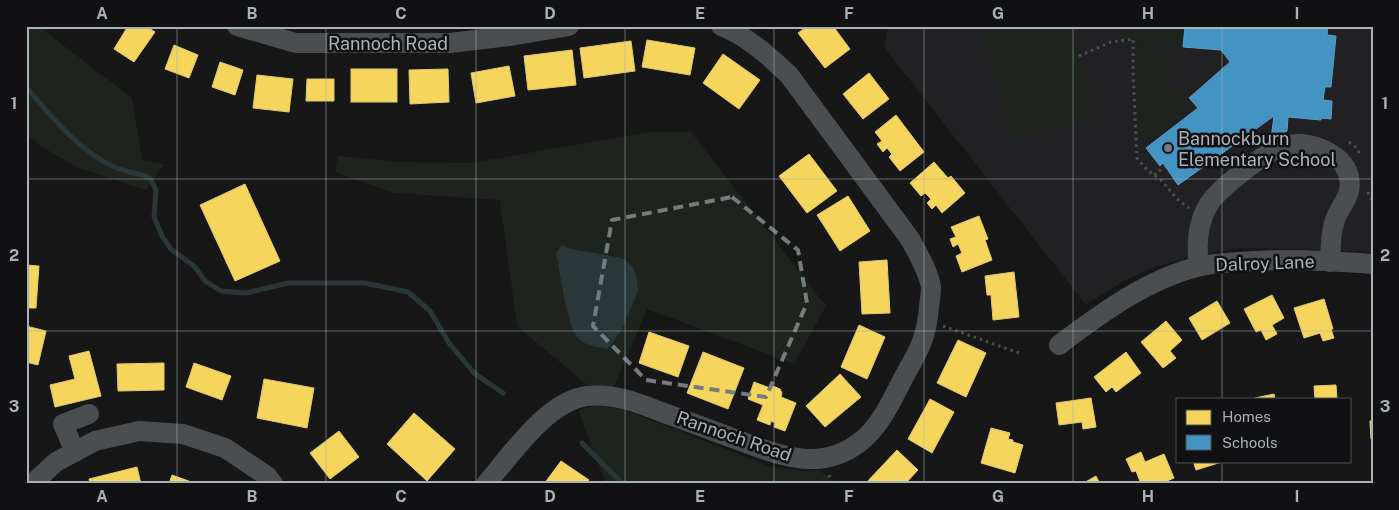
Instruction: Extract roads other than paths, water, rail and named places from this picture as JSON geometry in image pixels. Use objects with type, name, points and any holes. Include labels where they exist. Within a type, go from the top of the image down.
[{"type":"street","name":"Rannoch Road","points":[[236,26],[300,35],[450,43],[510,36],[569,26]]},
{"type":"street","name":"Rannoch Road","points":[[486,484],[537,424],[562,404],[586,396],[610,396],[637,403],[784,457],[814,459],[846,451],[861,441],[878,424],[923,345],[928,321],[931,288],[924,265],[910,239],[790,75],[751,43],[720,26]]},
{"type":"street","points":[[1199,266],[1198,233],[1205,212],[1214,197],[1226,184],[1272,151],[1291,144],[1310,146],[1328,152],[1341,162],[1349,177],[1350,192],[1333,226],[1330,262]]},
{"type":"street","name":"Dalroy Lane","points":[[1059,345],[1086,324],[1142,289],[1177,273],[1199,266],[1267,260],[1373,264]]},
{"type":"street","points":[[75,452],[62,424],[89,414]]},
{"type":"street","points":[[32,484],[56,462],[95,441],[139,431],[183,434],[225,448],[267,476],[273,484]]},
{"type":"waterway","points":[[26,87],[66,132],[88,151],[114,167],[150,178],[156,190],[154,217],[162,236],[171,249],[195,267],[205,281],[221,291],[246,293],[288,283],[365,283],[408,292],[430,311],[449,343],[474,373],[503,393]]},
{"type":"waterway","points":[[582,443],[623,484]]},
{"type":"place","name":"Bannockburn Elementary School","points":[[1168,148]]}]
